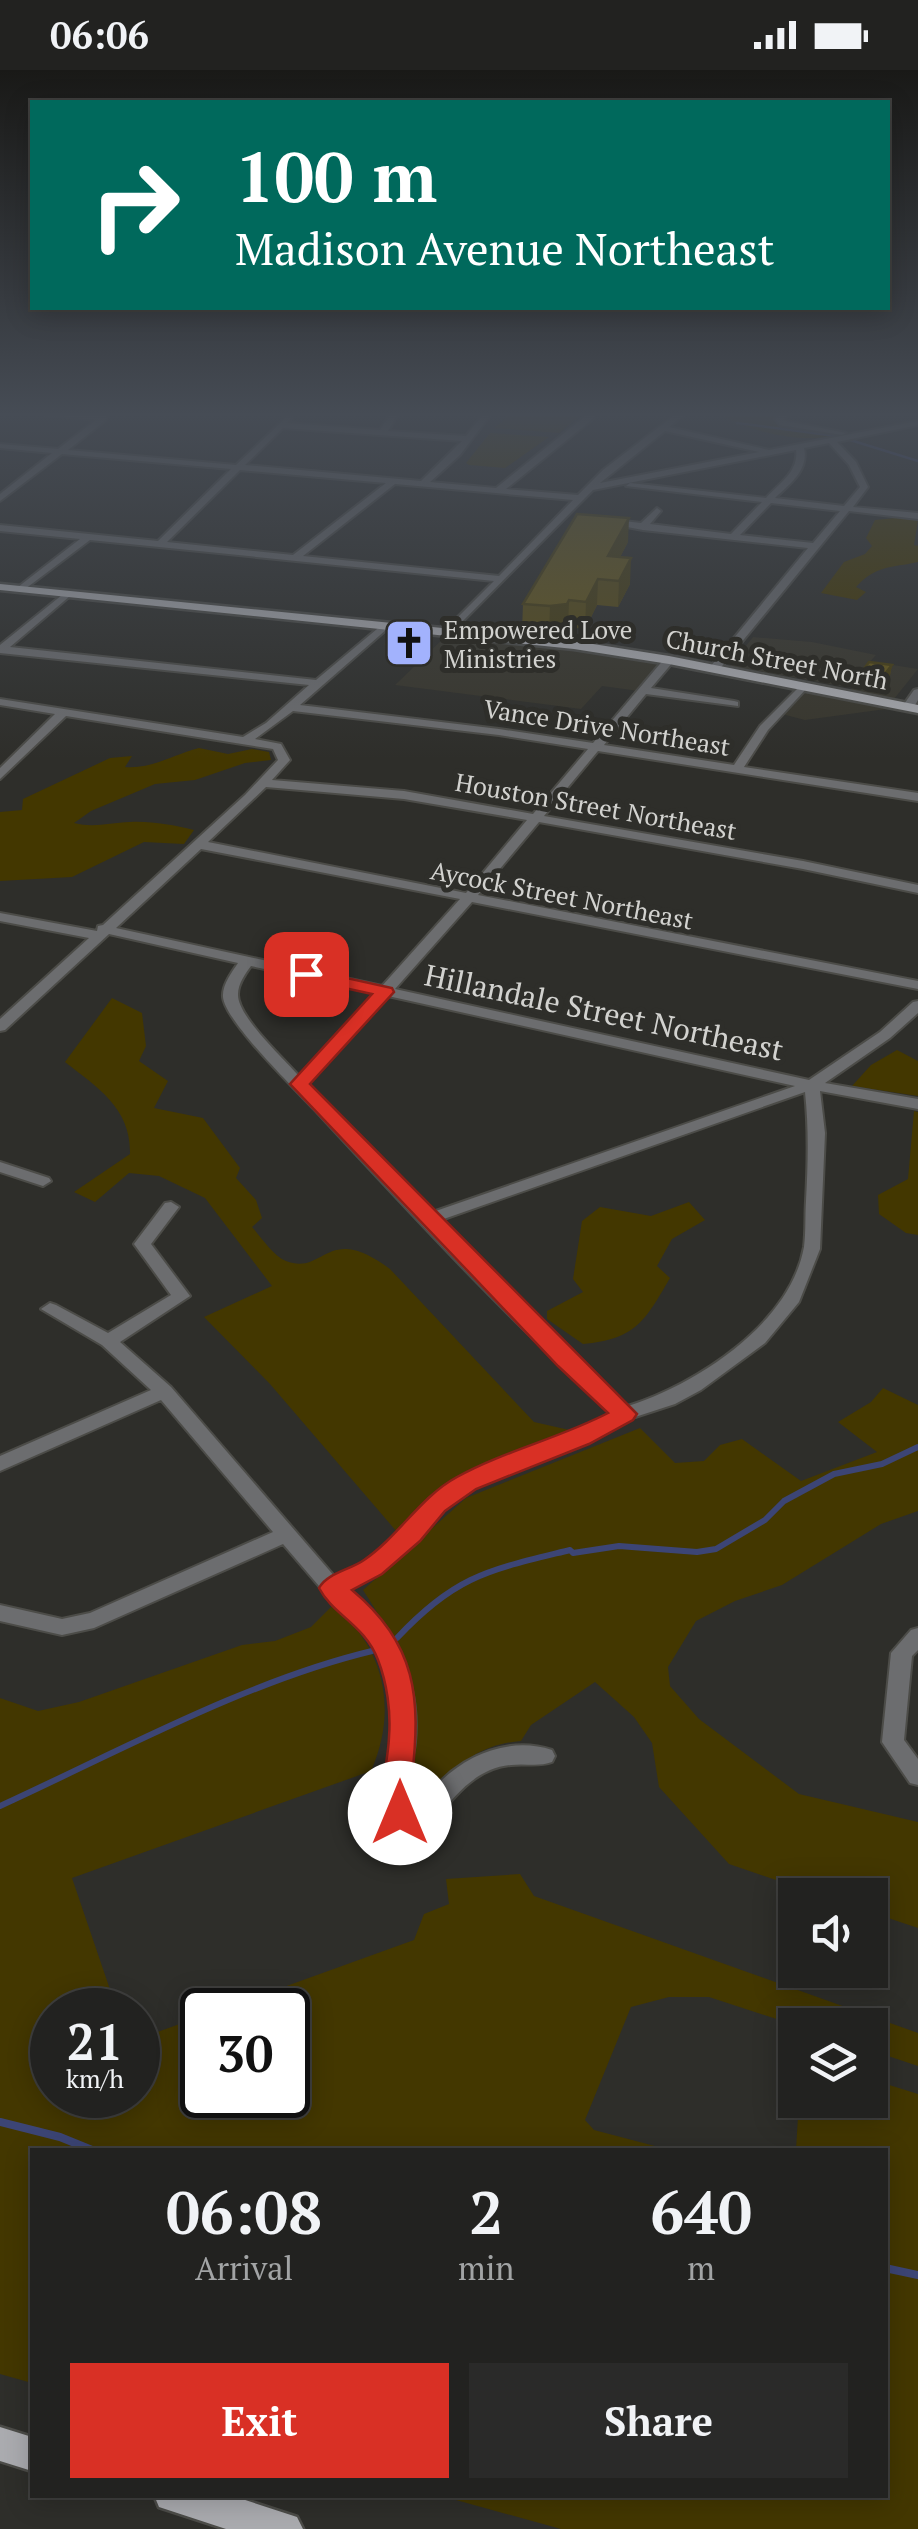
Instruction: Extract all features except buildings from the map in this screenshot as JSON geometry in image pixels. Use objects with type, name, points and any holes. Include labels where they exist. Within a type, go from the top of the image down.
[{"type":"main road","name":"Church Street North","points":[[0,588],[383,626],[669,660],[913,708]]},
{"type":"main road","points":[[0,2444],[30,2453]]},
{"type":"main road","points":[[181,2498],[285,2529]]},
{"type":"street","points":[[7,529],[502,579]]},
{"type":"street","points":[[160,544],[176,529]]},
{"type":"street","points":[[296,558],[333,529]]},
{"type":"street","points":[[448,633],[550,529]]},
{"type":"street","points":[[666,529],[812,546]]},
{"type":"street","points":[[732,537],[741,529]]},
{"type":"street","points":[[714,668],[828,529]]},
{"type":"street","points":[[21,590],[88,537]]},
{"type":"street","points":[[0,650],[67,594]]},
{"type":"street","points":[[246,740],[270,725],[383,626]]},
{"type":"street","points":[[0,650],[317,683]]},
{"type":"street","points":[[300,1084],[468,899],[669,660]]},
{"type":"street","points":[[736,770],[764,728],[803,686]]},
{"type":"street","points":[[644,690],[734,704]]},
{"type":"street","points":[[913,708],[918,692]]},
{"type":"street","points":[[0,702],[276,746]]},
{"type":"street","name":"Vance Drive Northeast","points":[[289,707],[918,797]]},
{"type":"street","points":[[0,775],[64,712]]},
{"type":"street","points":[[0,1028],[284,760],[270,725]]},
{"type":"street","name":"Houston Street Northeast","points":[[263,783],[404,795],[803,864],[918,889]]},
{"type":"street","name":"Aycock Street Northeast","points":[[197,844],[918,986]]},
{"type":"street","name":"Hillandale Street Northeast","points":[[0,917],[247,961],[812,1086],[918,1104]]},
{"type":"street","points":[[247,961],[231,989],[234,1008],[428,1219],[566,1361],[625,1414]]},
{"type":"street","points":[[428,1219],[812,1086],[884,1035],[918,1005]]},
{"type":"street","points":[[332,1588],[372,1568],[411,1534],[436,1504],[467,1483],[580,1438],[625,1414],[639,1413],[694,1386],[759,1340],[790,1302],[804,1272],[814,1232],[817,1133],[812,1086]]},
{"type":"street","points":[[0,1167],[43,1181]]},
{"type":"street","points":[[108,1341],[181,1296],[142,1244],[171,1207]]},
{"type":"street","points":[[50,1309],[108,1341],[164,1391],[332,1588],[366,1617],[391,1657],[403,1705],[404,1740],[397,1781],[404,1845],[454,1779],[478,1764],[510,1752],[544,1756]]},
{"type":"street","points":[[0,1464],[164,1391]]},
{"type":"street","points":[[0,1613],[62,1627],[94,1620],[286,1535]]},
{"type":"street","points":[[918,1636],[902,1653],[894,1742],[918,1776]]},
{"type":"shaded area","points":[[871,529],[917,529],[914,545],[918,546],[918,562],[884,568],[870,575],[856,587],[866,592],[857,600],[821,593],[844,562],[865,554],[872,546],[866,538]]},
{"type":"shaded area","points":[[446,636],[552,645],[663,664],[639,691],[602,686],[581,709],[395,685]]},
{"type":"shaded area","points":[[753,637],[812,642],[876,655],[847,687],[730,666]]},
{"type":"shaded area","points":[[874,662],[918,669],[886,709],[805,720],[782,714],[805,689],[844,697]]},
{"type":"shaded area","points":[[199,748],[228,754],[252,749],[269,752],[271,760],[245,763],[195,780],[155,784],[91,811],[74,823],[146,822],[194,830],[184,844],[144,842],[72,877],[0,881],[0,812],[22,810],[23,799],[110,758],[132,756],[125,767],[135,767]]},
{"type":"shaded area","points":[[112,998],[142,1013],[146,1046],[139,1061],[168,1081],[154,1108],[203,1118],[240,1168],[236,1178],[256,1200],[262,1218],[252,1227],[276,1255],[299,1264],[339,1249],[369,1255],[390,1269],[534,1422],[574,1431],[451,1480],[397,1532],[270,1384],[204,1317],[272,1286],[205,1198],[159,1176],[129,1173],[95,1202],[74,1192],[130,1154],[129,1138],[119,1112],[100,1090],[65,1062]]},
{"type":"shaded area","points":[[897,1050],[918,1061],[918,1096],[852,1086],[871,1065]]},
{"type":"shaded area","points":[[914,1111],[918,1112],[918,1235],[906,1233],[879,1214],[878,1195],[908,1179]]},
{"type":"shaded area","points":[[689,1202],[705,1220],[672,1239],[657,1266],[670,1278],[637,1325],[615,1338],[583,1344],[547,1319],[547,1311],[583,1292],[573,1279],[582,1221],[600,1207],[651,1216]]},
{"type":"shaded area","points":[[883,1388],[918,1405],[918,1511],[881,1524],[782,1585],[735,1601],[696,1621],[668,1667],[670,1686],[699,1719],[799,1794],[918,1822],[918,1928],[888,1918],[888,1878],[778,1881],[729,1864],[659,1787],[652,1743],[634,1717],[595,1682],[531,1725],[521,1741],[481,1751],[429,1794],[411,1786],[415,1730],[408,1683],[391,1638],[363,1590],[466,1498],[640,1428],[675,1463],[704,1461],[720,1445],[742,1439],[801,1481],[877,1452],[838,1422],[871,1402]]},
{"type":"shaded area","points":[[333,1605],[365,1640],[382,1681],[385,1703],[384,1725],[371,1771],[72,1878],[110,1988],[30,1988],[30,2118],[160,2118],[160,2031],[180,2024],[180,2118],[310,2118],[310,1988],[281,1988],[414,1940],[424,1914],[449,1904],[446,1879],[520,1874],[534,1896],[778,1983],[778,1988],[792,1988],[848,2008],[778,2008],[778,2019],[709,1997],[669,1997],[631,2007],[585,2120],[594,2130],[662,2148],[30,2148],[30,2382],[0,2374],[0,1698],[38,1711],[79,1702],[242,1645],[275,1641],[311,1627]]},
{"type":"shaded area","points":[[888,2022],[918,2033],[918,2066],[888,2056]]},
{"type":"shaded area","points":[[888,2085],[918,2094],[918,2529],[561,2529],[449,2498],[888,2498],[888,2148],[796,2148],[798,2118],[888,2118]]},
{"type":"waterway","points":[[397,1638],[438,1600],[495,1570],[570,1550],[573,1553],[619,1546],[697,1552],[716,1549],[765,1520],[784,1501],[834,1474],[882,1464],[918,1447]]},
{"type":"waterway","points":[[0,1806],[230,1699],[372,1651]]},
{"type":"waterway","points":[[0,2122],[87,2148]]},
{"type":"waterway","points":[[888,2269],[918,2275]]},
{"type":"place","name":"Empowered Love Ministries","points":[[409,643]]},
{"type":"route","points":[[306,974],[385,992],[300,1084],[566,1361],[625,1414],[580,1438],[467,1483],[436,1504],[411,1534],[372,1568],[332,1588],[366,1617],[391,1657],[403,1705],[404,1740],[397,1781],[400,1813]]}]
